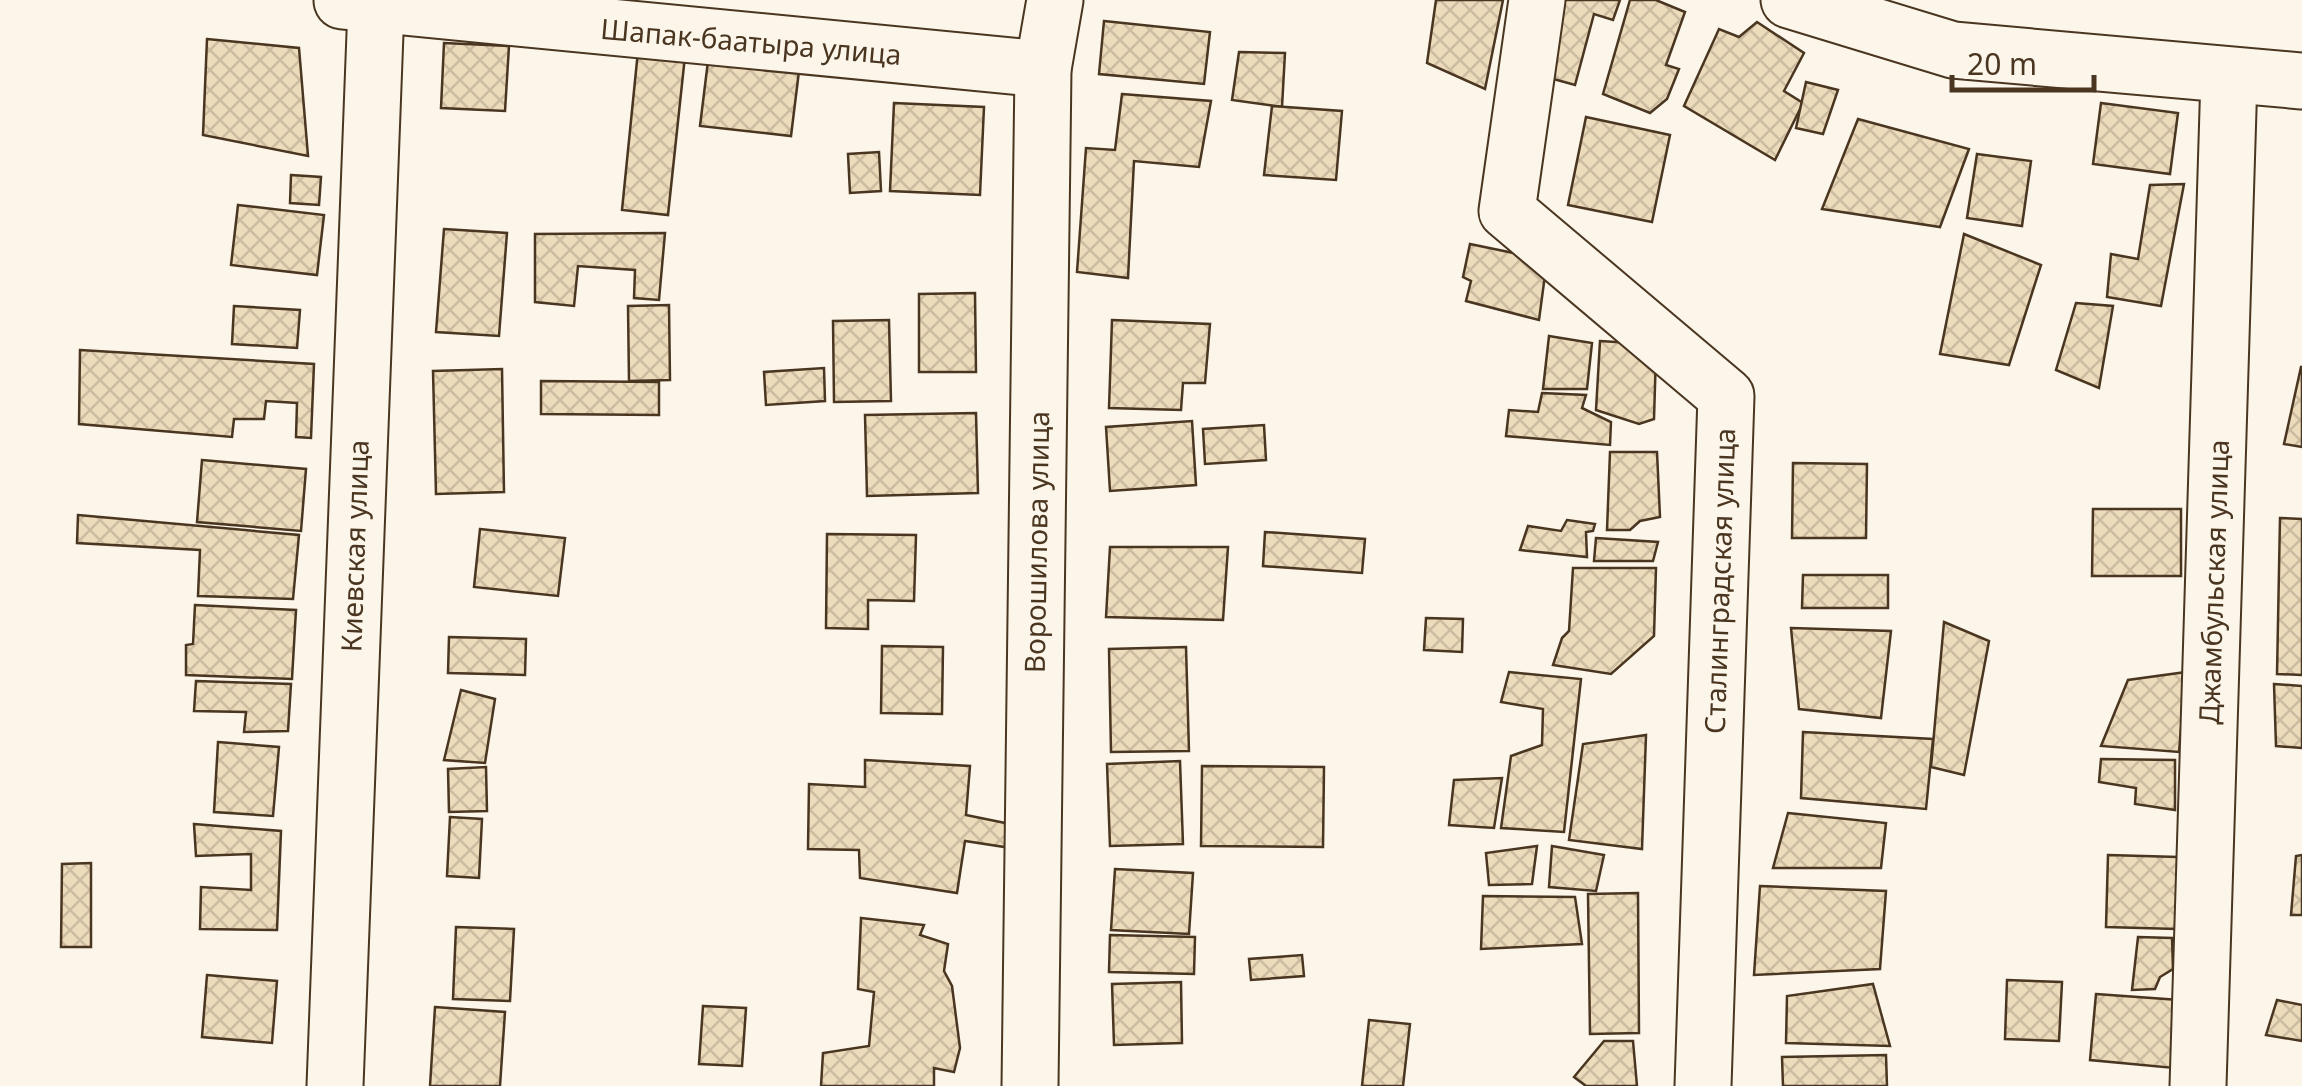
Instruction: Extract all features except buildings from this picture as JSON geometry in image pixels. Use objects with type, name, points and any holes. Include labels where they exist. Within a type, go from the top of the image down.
[{"type":"street","name":"Ворошилова улица","points":[[1030,1086],[1043,69],[1055,0]]},
{"type":"street","name":"Сталинградская улица","points":[[1537,0],[1508,211],[1726,396],[1704,1086]]},
{"type":"street","points":[[1789,0],[1953,50],[2302,81]]},
{"type":"street","name":"Шапак-баатыра улица","points":[[358,3],[1043,69]]},
{"type":"street","name":"Киевская улица","points":[[334,1086],[358,3]]},
{"type":"street","name":"Джамбульская улица","points":[[2198,1086],[2229,77]]}]
